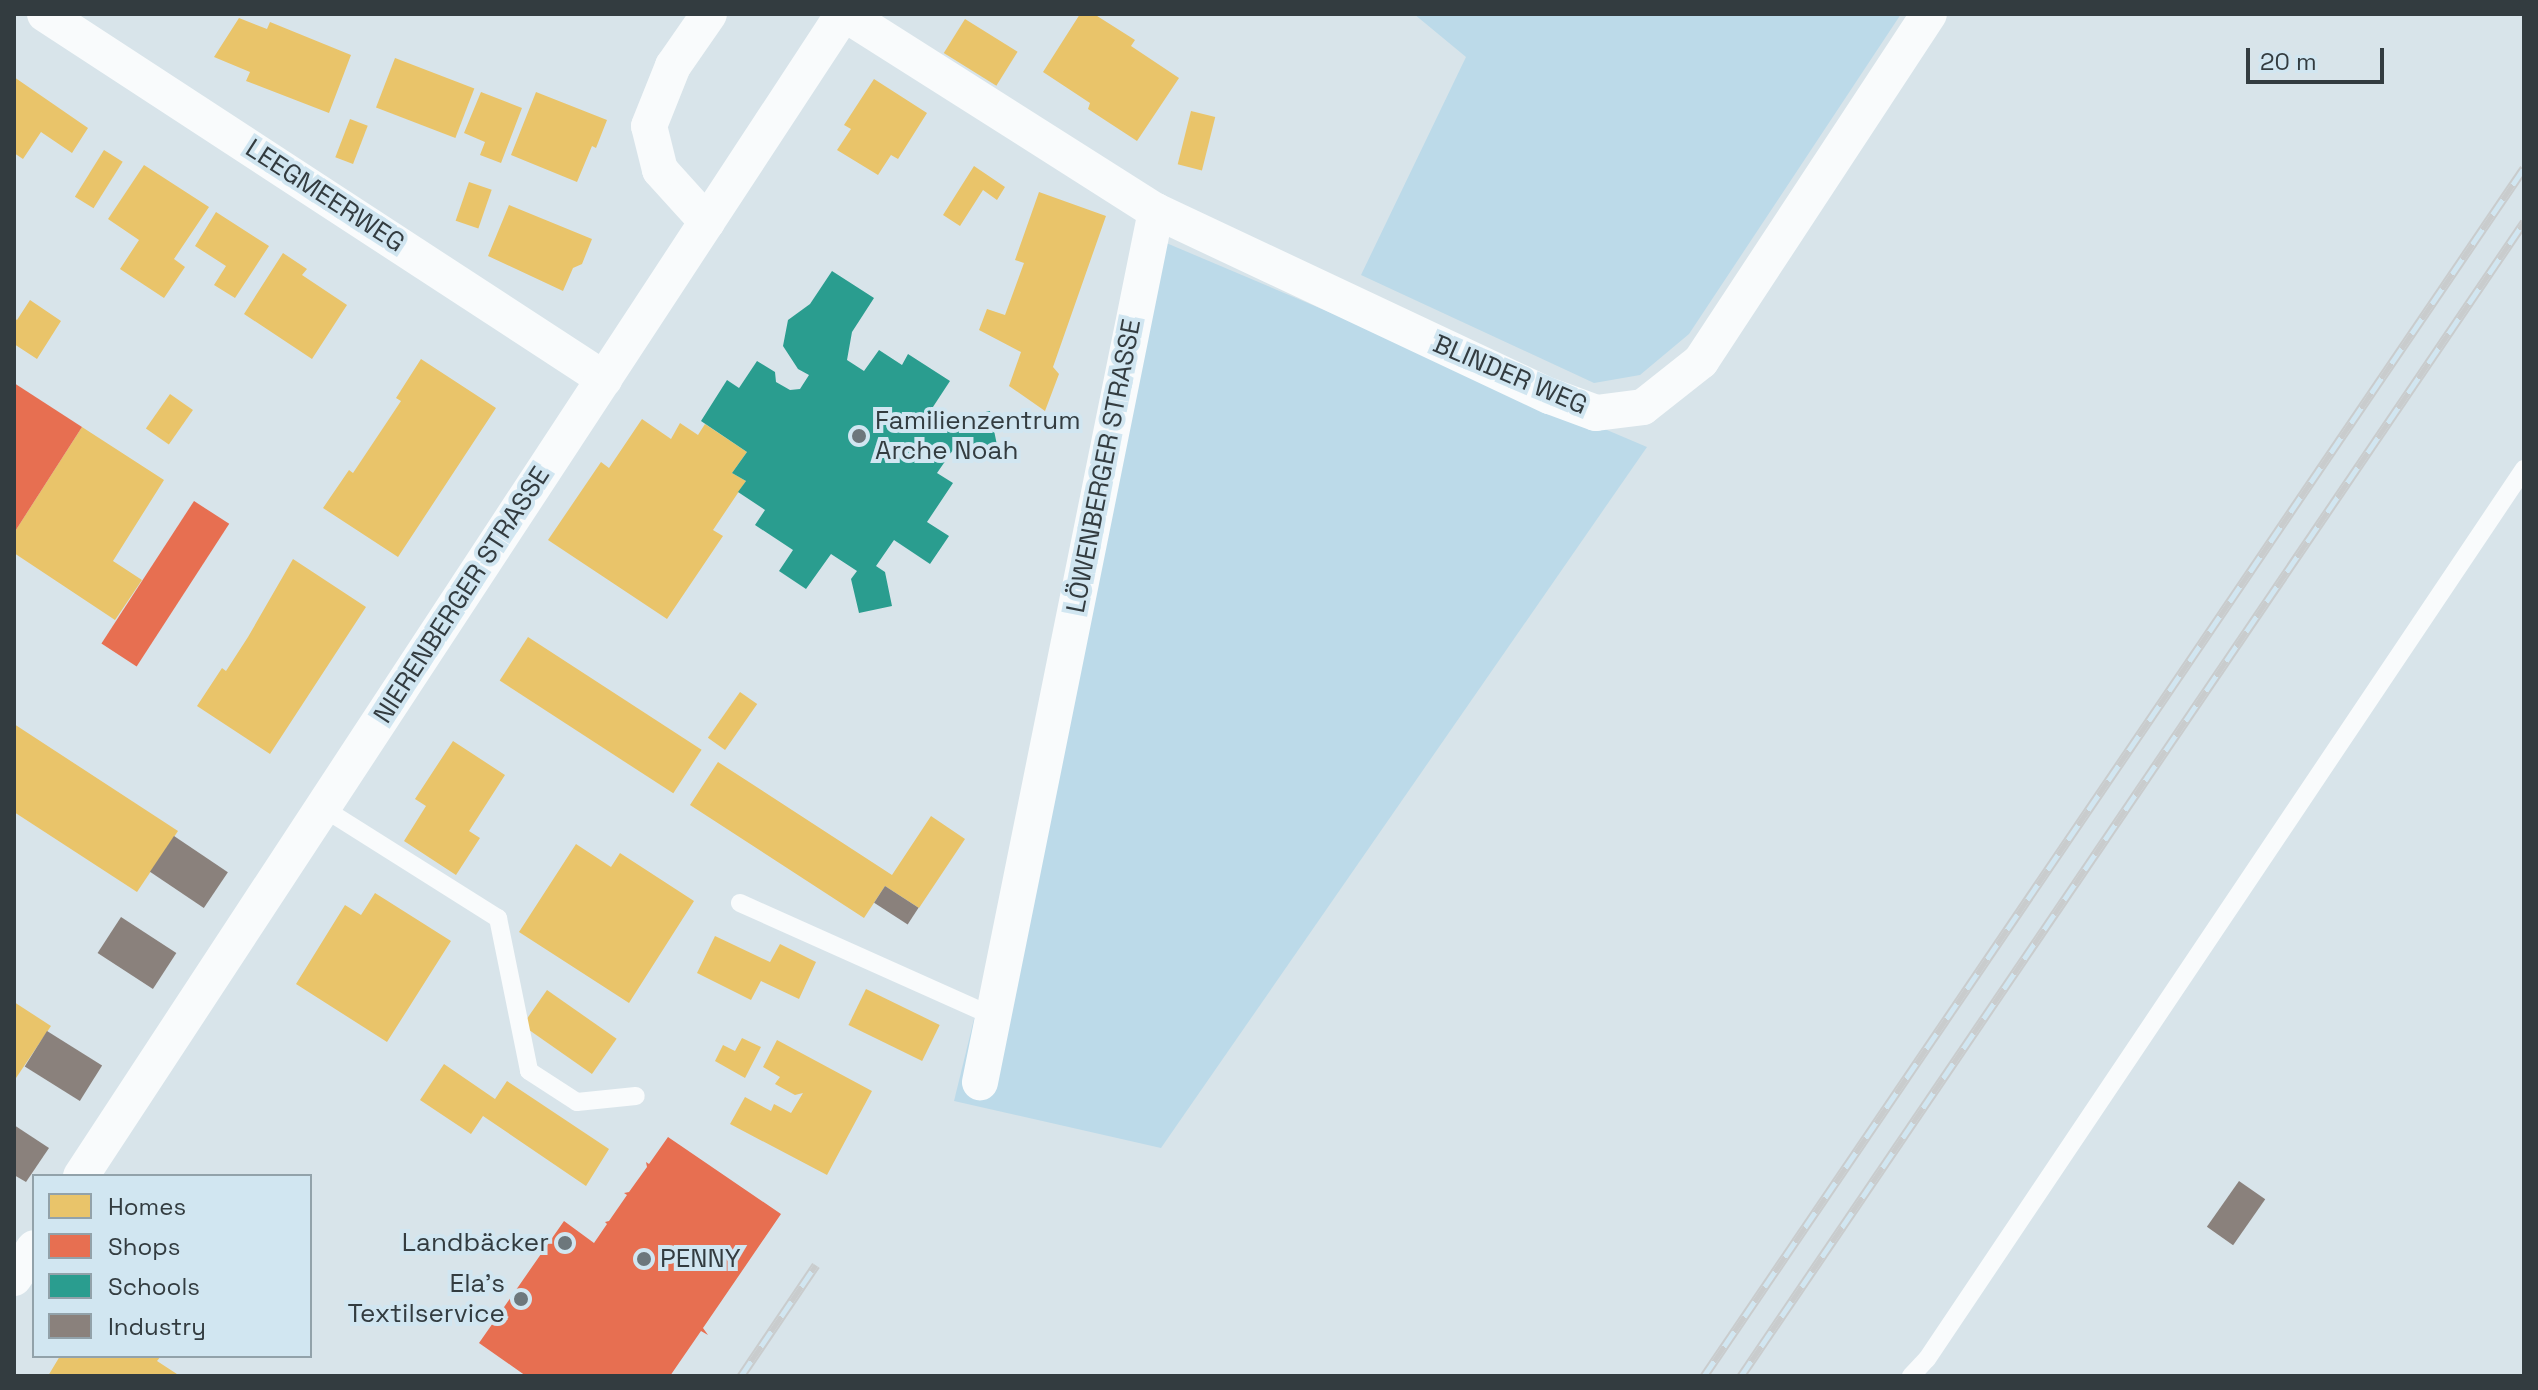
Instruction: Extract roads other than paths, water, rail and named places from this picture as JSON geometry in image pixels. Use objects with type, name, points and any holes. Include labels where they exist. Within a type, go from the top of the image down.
[{"type":"street","name":"LEEGMEERWEG","points":[[45,14],[604,379]]},
{"type":"street","points":[[707,222],[660,170],[649,126],[673,66],[709,14]]},
{"type":"street","name":"NIERENBERGER STRASSE","points":[[82,1174],[844,14]]},
{"type":"street","points":[[844,14],[1156,211]]},
{"type":"street","name":"BLINDER WEG","points":[[1156,211],[1550,396],[1596,413],[1643,407],[1701,361],[1929,14]]},
{"type":"street","name":"LÖWENBERGER STRASSE","points":[[980,1082],[1156,211]]},
{"type":"street","points":[[14,1278],[32,1251]]},
{"type":"lane","points":[[1911,1376],[1936,1346],[2524,469]]},
{"type":"lane","points":[[323,808],[498,918],[529,1071],[577,1102],[636,1096]]},
{"type":"lane","points":[[740,903],[993,1016]]},
{"type":"railway","points":[[1704,1376],[2524,168]]},
{"type":"railway","points":[[1741,1376],[2524,222]]},
{"type":"railway","points":[[741,1376],[816,1265]]},
{"type":"place","name":"Familienzentrum Arche Noah","points":[[859,436]]},
{"type":"place","name":"Landbäcker","points":[[565,1243]]},
{"type":"place","name":"PENNY","points":[[644,1259]]},
{"type":"place","name":"Ela's Textilservice","points":[[521,1299]]}]
